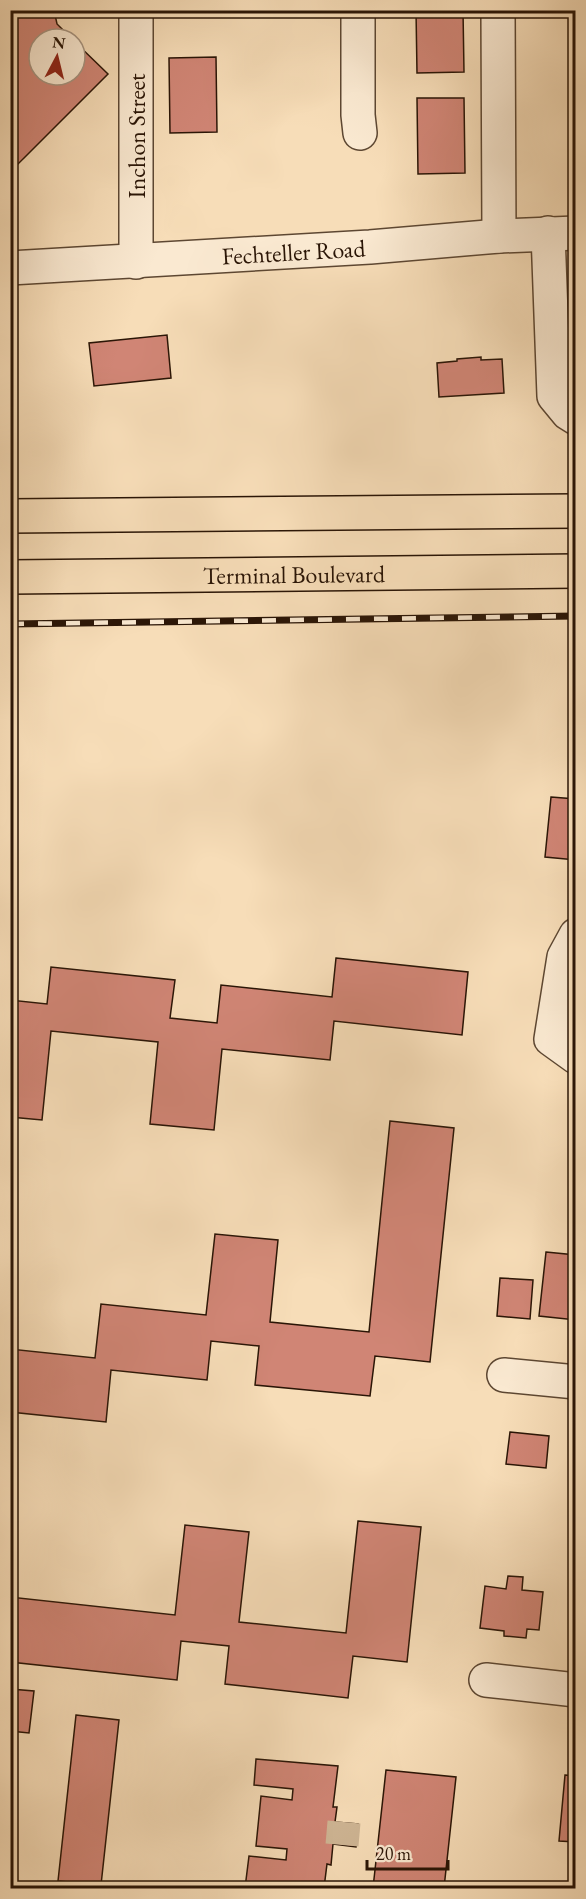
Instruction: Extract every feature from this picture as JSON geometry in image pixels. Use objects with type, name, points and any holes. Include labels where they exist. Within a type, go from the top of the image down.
[{"type":"main road","points":[[10,516],[576,511]]},
{"type":"main road","name":"Terminal Boulevard","points":[[10,578],[576,571]]},
{"type":"street","name":"Inchon Street","points":[[135,261],[136,10]]},
{"type":"street","points":[[358,10],[360,133]]},
{"type":"street","points":[[498,10],[499,236]]},
{"type":"street","name":"Fechteller Road","points":[[10,268],[370,247],[562,233]]},
{"type":"street","points":[[562,233],[554,396],[568,413],[576,418]]},
{"type":"street","points":[[576,934],[564,957],[551,1040],[576,1057]]},
{"type":"street","points":[[504,1375],[576,1382]]},
{"type":"street","points":[[486,1680],[576,1689]]},
{"type":"building","points":[[10,10],[54,10],[57,24],[60,27],[27,27],[27,87],[87,87],[87,54],[108,74],[10,172]]},
{"type":"building","points":[[416,10],[463,10],[464,72],[417,73]]},
{"type":"building","points":[[572,10],[576,10],[576,97],[572,96],[572,80],[570,80]]},
{"type":"building","points":[[216,57],[217,132],[170,133],[169,58]]},
{"type":"building","points":[[417,98],[464,98],[465,173],[418,174]]},
{"type":"building","points":[[167,335],[171,378],[94,386],[89,343]]},
{"type":"building","points":[[481,357],[481,360],[502,359],[504,393],[439,397],[437,363]]},
{"type":"building","points":[[551,797],[576,799],[576,860],[545,857]]},
{"type":"building","points":[[336,958],[468,972],[462,1035],[334,1021],[330,1060],[222,1049],[214,1130],[150,1124],[158,1042],[51,1031],[42,1120],[10,1117],[10,1000],[47,1004],[51,967],[175,980],[170,1018],[217,1023],[221,985],[332,997]]},
{"type":"building","points":[[390,1121],[454,1128],[430,1362],[375,1356],[370,1396],[255,1385],[259,1346],[211,1341],[207,1380],[111,1370],[106,1422],[10,1412],[10,1349],[95,1358],[101,1304],[206,1315],[215,1234],[278,1240],[270,1322],[369,1332]]},
{"type":"building","points":[[546,1252],[576,1255],[576,1320],[539,1316]]},
{"type":"building","points":[[500,1278],[533,1280],[530,1319],[497,1316]]},
{"type":"building","points":[[510,1432],[549,1436],[546,1468],[506,1464]]},
{"type":"building","points":[[572,1432],[576,1432],[576,1473],[570,1473]]},
{"type":"building","points":[[358,1521],[421,1527],[407,1662],[353,1656],[348,1698],[225,1684],[229,1646],[181,1641],[177,1680],[10,1662],[10,1597],[175,1615],[185,1525],[249,1532],[239,1622],[346,1633]]},
{"type":"building","points":[[508,1576],[523,1577],[522,1590],[543,1592],[539,1630],[527,1629],[526,1638],[504,1636],[504,1631],[480,1628],[485,1586],[506,1589]]},
{"type":"building","points":[[10,1689],[34,1691],[29,1733],[10,1731]]},
{"type":"building","points":[[76,1715],[119,1720],[101,1885],[58,1881]]},
{"type":"building","points":[[256,1759],[338,1766],[333,1807],[337,1807],[335,1822],[358,1824],[356,1847],[333,1844],[331,1865],[327,1864],[324,1888],[245,1888],[249,1856],[286,1860],[287,1849],[256,1846],[261,1796],[292,1800],[293,1789],[254,1785]]},
{"type":"building","points":[[386,1770],[456,1777],[444,1888],[373,1888]]},
{"type":"building","points":[[565,1775],[576,1776],[576,1842],[559,1841]]},
{"type":"tunnel","points":[[342,1845],[344,1822]]},
{"type":"railway","points":[[10,624],[576,616]]}]
